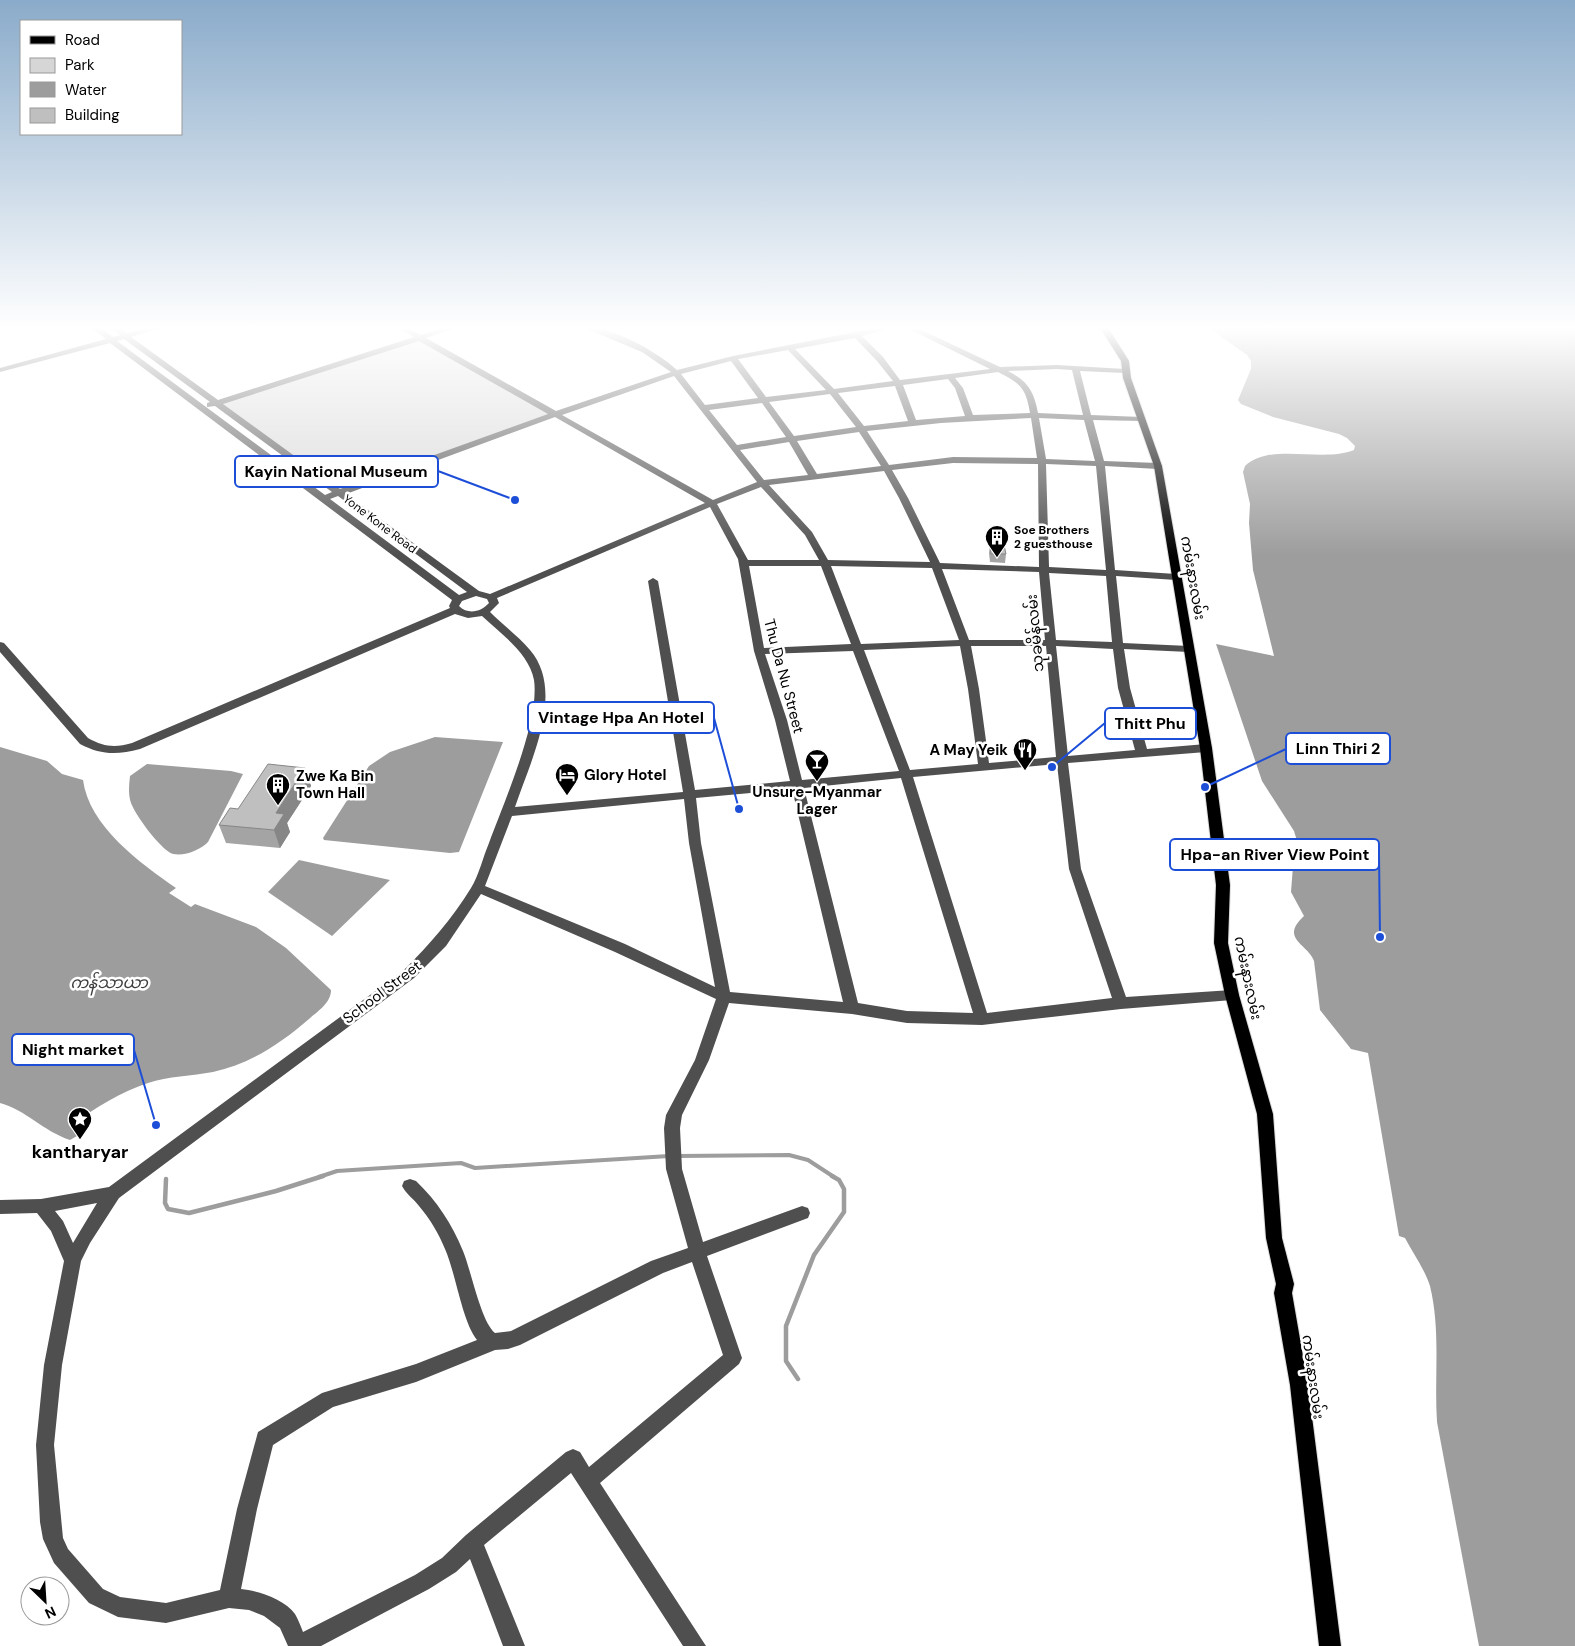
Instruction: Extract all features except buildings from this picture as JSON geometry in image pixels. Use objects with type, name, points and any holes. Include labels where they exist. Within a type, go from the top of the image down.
[{"type":"main road","name":"ကမ်းနားလမ်း","points":[[1136,403],[1158,466],[1206,748],[1223,885],[1221,943],[1232,995],[1265,1114],[1274,1238],[1284,1284],[1283,1292],[1298,1385],[1330,1646]]},
{"type":"street","name":"Yone Kone Road","points":[[195,403],[392,549],[457,604]]},
{"type":"street","points":[[201,407],[216,403],[475,593],[491,597],[712,502],[762,483],[953,460],[1042,461],[1158,466]]},
{"type":"street","points":[[536,403],[712,502]]},
{"type":"street","points":[[325,498],[589,403]]},
{"type":"street","points":[[699,403],[762,483],[809,534],[825,563],[906,774],[982,1019]]},
{"type":"street","points":[[703,408],[743,403]]},
{"type":"street","points":[[766,403],[792,439],[814,476]]},
{"type":"street","points":[[841,403],[862,430],[915,516],[938,566],[965,643],[984,767]]},
{"type":"street","points":[[905,403],[913,424]]},
{"type":"street","points":[[964,403],[970,418]]},
{"type":"street","name":"သုခမိန်လမ်း","points":[[1032,403],[1042,461],[1044,568],[1062,759],[1075,868],[1121,1003]]},
{"type":"street","points":[[1084,403],[1100,463],[1117,646],[1124,688],[1142,753]]},
{"type":"street","points":[[734,448],[862,430],[970,418],[1035,416],[1141,419]]},
{"type":"street","name":"Thu Da Nu Street","points":[[712,502],[744,563],[759,651],[781,720],[852,1008]]},
{"type":"street","points":[[392,549],[407,544]]},
{"type":"street","points":[[744,563],[1044,568],[1176,577]]},
{"type":"street","points":[[587,1481],[733,1358],[697,1251],[674,1169],[672,1141],[674,1115],[702,1060],[724,997],[695,843],[690,796],[653,581]]},
{"type":"street","points":[[0,645],[84,741],[100,751],[107,751],[136,746],[457,604],[475,593]]},
{"type":"street","points":[[457,604],[464,614],[484,612],[494,603],[491,597]]},
{"type":"street","name":"School Street","points":[[0,1207],[41,1206],[113,1193],[409,974],[442,942],[478,888],[507,812],[534,732],[540,707],[541,693],[534,666],[526,652],[484,612]]},
{"type":"street","points":[[759,651],[858,649],[965,643],[1051,643],[1189,648]]},
{"type":"street","points":[[507,812],[796,786],[1062,759],[1206,748]]},
{"type":"street","points":[[478,888],[620,948],[724,997],[852,1008],[907,1017],[982,1019],[1121,1003],[1232,995]]},
{"type":"street","points":[[410,1186],[422,1196],[437,1214],[458,1258],[478,1327],[484,1336],[492,1342]]},
{"type":"street","points":[[113,1193],[84,1238],[73,1261],[53,1365],[46,1417],[47,1492],[53,1539],[61,1556],[96,1596],[118,1607],[166,1613],[229,1598],[249,1600],[270,1608],[287,1621],[299,1646],[422,1582],[449,1565],[473,1542],[573,1459],[695,1646]]},
{"type":"street","points":[[41,1206],[56,1226],[73,1261]]},
{"type":"street","points":[[229,1598],[247,1509],[265,1439],[329,1399],[416,1373],[492,1342],[502,1343],[514,1339],[657,1267],[802,1213]]},
{"type":"street","points":[[473,1542],[514,1646]]},
{"type":"green space","points":[[216,403],[536,403],[556,414],[339,493]]},
{"type":"water","points":[[1575,403],[1575,1646],[1479,1646],[1437,1422],[1436,1337],[1430,1286],[1405,1238],[1399,1236],[1368,1053],[1351,1049],[1320,1010],[1314,961],[1295,936],[1294,930],[1304,916],[1291,892],[1293,866],[1298,844],[1294,831],[1262,781],[1216,644],[1274,656],[1253,570],[1249,523],[1250,504],[1243,472],[1245,466],[1256,459],[1268,455],[1327,455],[1354,450],[1355,446],[1347,438],[1339,434],[1273,417],[1241,404]]},
{"type":"water","points":[[435,737],[503,742],[459,852],[450,853],[324,840],[323,838],[369,766],[390,752]]},
{"type":"water","name":"ကန်သာယာ","points":[[0,747],[47,761],[62,774],[83,780],[87,797],[95,813],[106,828],[132,855],[176,888],[169,893],[191,907],[195,904],[256,927],[286,948],[331,990],[326,1003],[276,1045],[240,1064],[213,1072],[156,1081],[118,1096],[71,1125],[77,1136],[70,1140],[51,1131],[18,1110],[0,1103]]},
{"type":"water","points":[[147,764],[231,771],[243,774],[205,845],[190,853],[173,854],[159,843],[142,822],[131,803],[129,783],[130,776]]},
{"type":"water","points":[[299,860],[390,880],[332,936],[268,892]]},
{"type":"waterway","points":[[677,1156],[789,1155],[808,1160],[834,1177]]},
{"type":"waterway","points":[[319,1177],[337,1171],[461,1163],[475,1168],[669,1156]]},
{"type":"waterway","points":[[166,1179],[165,1203],[168,1209],[189,1213],[276,1191],[323,1176]]},
{"type":"waterway","points":[[798,1379],[786,1361],[786,1326],[814,1255],[844,1212],[844,1189],[839,1180],[832,1176]]},
{"type":"place","name":"Kayin National Museum","points":[[515,500]]},
{"type":"place","name":"Soe Brothers 2 guesthouse","points":[[997,558]]},
{"type":"place","name":"Thitt Phu","points":[[1052,767]]},
{"type":"place","name":"A May Yeik","points":[[1025,771]]},
{"type":"place","name":"Unsure-Myanmar Lager","points":[[817,782]]},
{"type":"place","name":"Linn Thiri 2","points":[[1205,787]]},
{"type":"place","name":"Glory Hotel","points":[[567,796]]},
{"type":"place","name":"Zwe Ka Bin Town Hall","points":[[278,806]]},
{"type":"place","name":"Vintage Hpa An Hotel","points":[[739,809]]},
{"type":"place","name":"Hpa-an River View Point","points":[[1380,937]]},
{"type":"place","name":"Night market","points":[[156,1125]]},
{"type":"place","name":"kantharyar","points":[[80,1140]]}]
